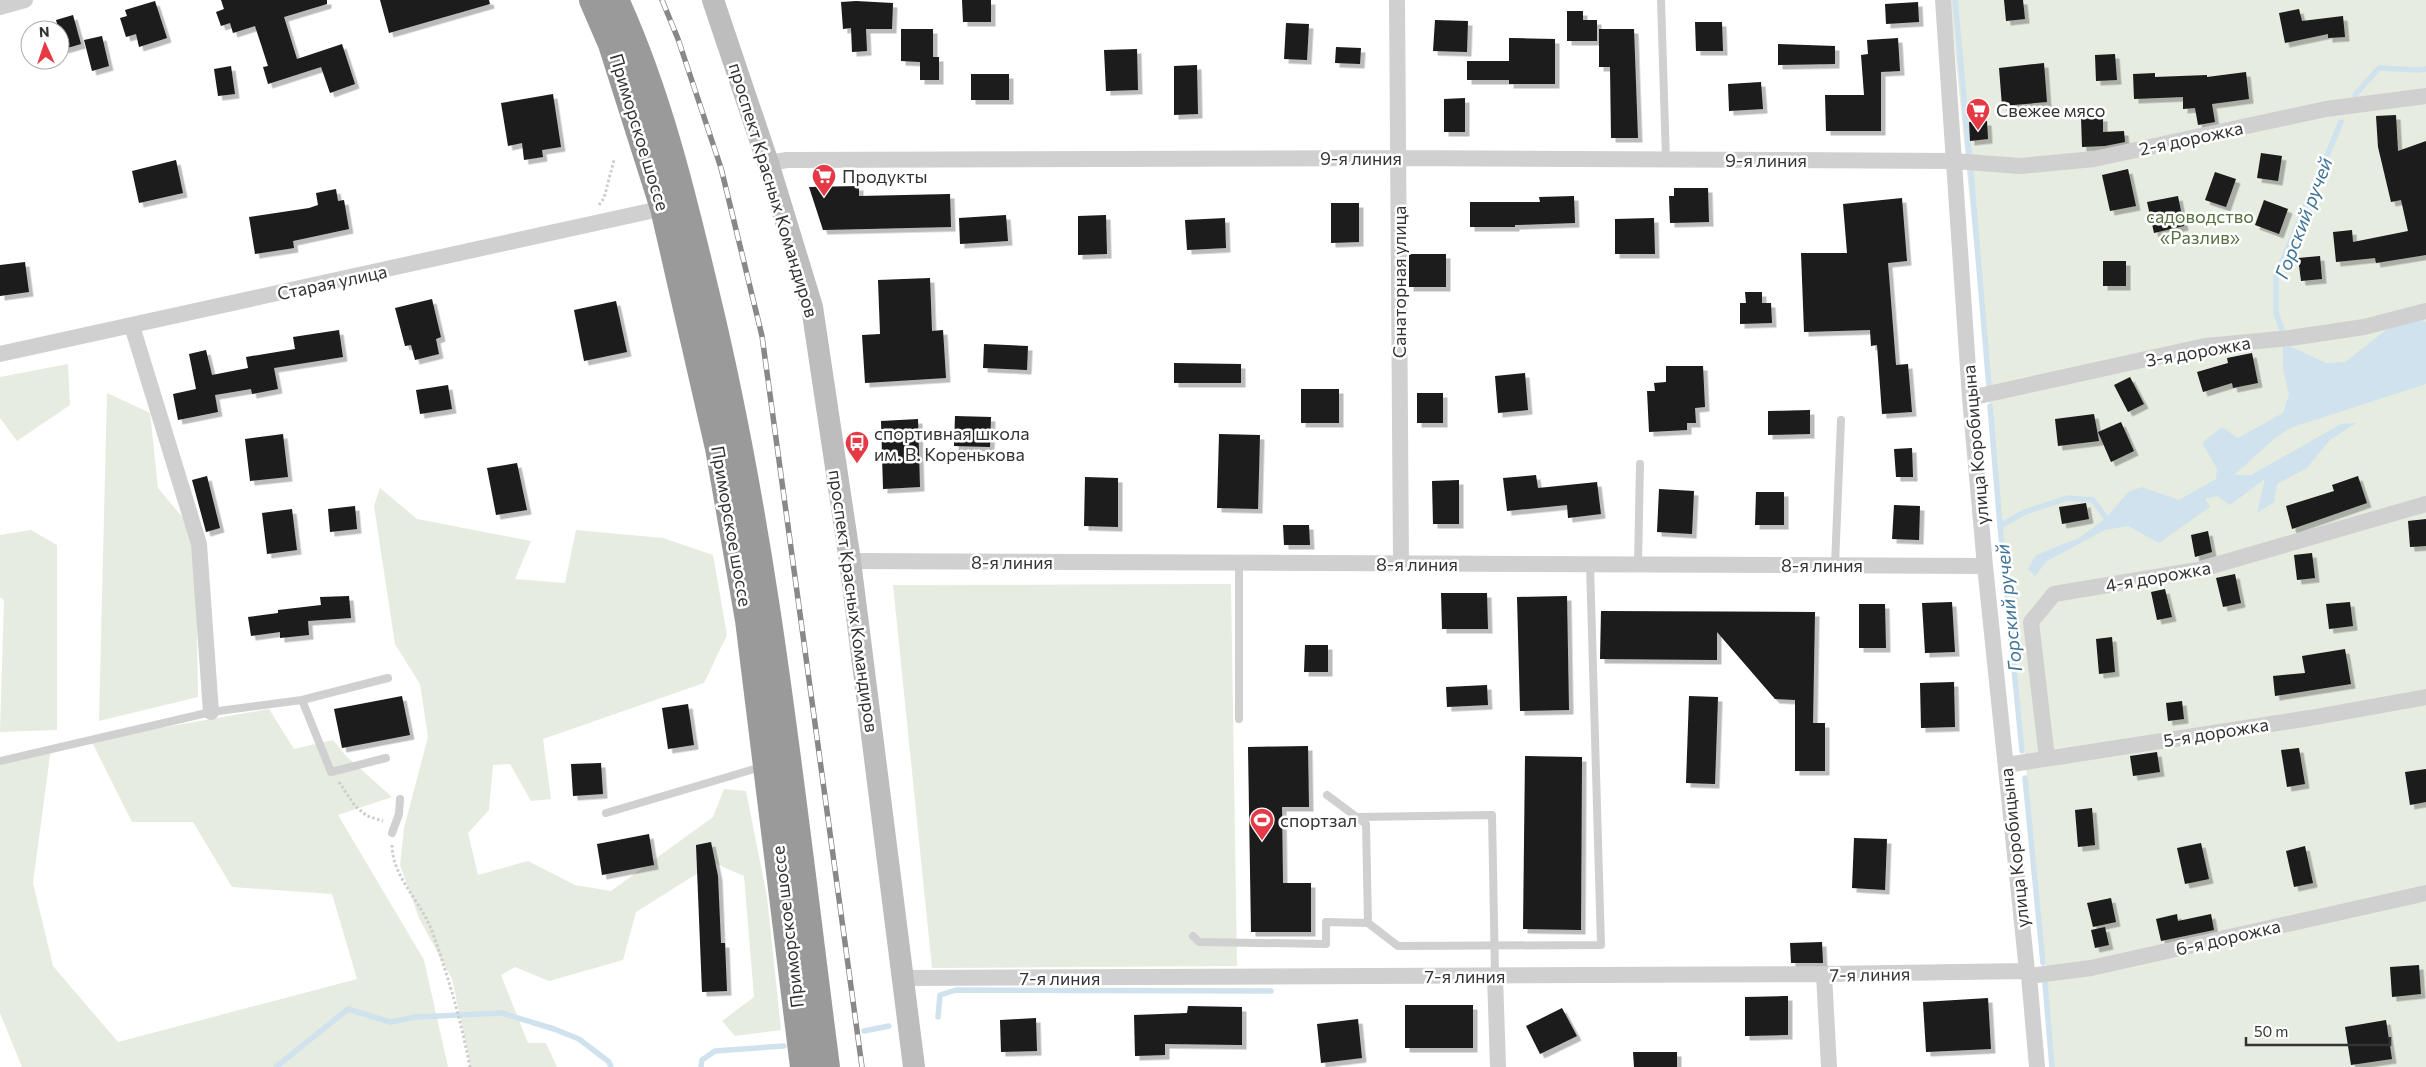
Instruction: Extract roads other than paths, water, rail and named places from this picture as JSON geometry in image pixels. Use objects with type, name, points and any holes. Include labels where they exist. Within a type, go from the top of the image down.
[{"type":"highway","name":"Приморское шоссе","points":[[593,0],[612,44],[664,208],[719,448],[749,620],[804,1067]]},
{"type":"highway","name":"Приморское шоссе","points":[[615,0],[631,36],[665,137],[682,196],[719,348],[738,443],[768,615],[826,1067]]},
{"type":"street","points":[[0,7],[25,0]]},
{"type":"street","name":"проспект Красных Командиров","points":[[713,0],[768,163],[812,307],[850,561],[914,1067]]},
{"type":"street","name":"Санаторная улица","points":[[1397,0],[1401,564]]},
{"type":"street","name":"улица Коробицына","points":[[1943,0],[1970,398],[1985,566],[2037,1067]]},
{"type":"street","name":"2-я дорожка","points":[[1954,161],[2020,166],[2094,159],[2326,109],[2426,96]]},
{"type":"street","name":"9-я линия","points":[[768,163],[797,160],[1398,158],[1954,161]]},
{"type":"street","name":"Старая улица","points":[[0,354],[664,208]]},
{"type":"street","name":"3-я дорожка","points":[[1970,398],[2205,346],[2290,338],[2364,327],[2426,311]]},
{"type":"street","points":[[132,326],[199,544],[211,712]]},
{"type":"street","name":"4-я дорожка","points":[[2046,758],[2031,622],[2054,594],[2198,570],[2426,504]]},
{"type":"street","name":"8-я линия","points":[[850,561],[1985,566]]},
{"type":"street","name":"5-я дорожка","points":[[2006,764],[2310,718],[2426,697]]},
{"type":"street","name":"6-я дорожка","points":[[2028,973],[2091,968],[2426,894]]},
{"type":"street","name":"7-я линия","points":[[903,978],[2028,973]]},
{"type":"street","points":[[1824,974],[1829,1067]]},
{"type":"street","points":[[1495,976],[1498,1067]]},
{"type":"lane","points":[[1661,0],[1666,160]]},
{"type":"lane","points":[[1835,565],[1841,420]]},
{"type":"lane","points":[[1638,564],[1640,464]]},
{"type":"lane","points":[[1239,563],[1239,719]]},
{"type":"lane","points":[[1192,936],[1199,942],[1326,944],[1326,922],[1368,923],[1398,946],[1601,944],[1590,564]]},
{"type":"lane","points":[[0,761],[211,712],[302,700],[388,678]]},
{"type":"lane","points":[[302,700],[331,772],[386,758]]},
{"type":"lane","points":[[606,813],[768,765]]},
{"type":"lane","points":[[1327,795],[1366,824],[1368,923]]},
{"type":"lane","points":[[392,833],[399,814],[400,799]]},
{"type":"lane","points":[[1357,817],[1492,815],[1495,976]]},
{"type":"water","points":[[2416,318],[2426,322],[2426,384],[2290,428],[2274,439],[2234,475],[2251,475],[2341,424],[2356,423],[2330,440],[2307,468],[2277,484],[2274,502],[2257,513],[2265,479],[2230,505],[2217,496],[2205,499],[2210,507],[2159,543],[2128,526],[2105,530],[2047,561],[2035,576],[2028,569],[2036,555],[2079,538],[2106,518],[2128,492],[2142,487],[2179,500],[2216,479],[2217,469],[2202,443],[2222,427],[2238,438],[2283,413],[2289,395],[2283,368],[2283,345],[2287,345],[2326,363],[2345,362],[2386,330]]},
{"type":"waterway","points":[[1955,0],[1969,153]]},
{"type":"waterway","name":"Горский ручей","points":[[2355,95],[2379,68],[2426,69]]},
{"type":"waterway","name":"Горский ручей","points":[[2284,336],[2276,313],[2276,276],[2341,122]]},
{"type":"waterway","points":[[1971,172],[1989,387]]},
{"type":"waterway","points":[[1990,406],[2000,526]]},
{"type":"waterway","name":"Горский ручей","points":[[2022,751],[2000,526],[2025,512],[2068,498],[2093,500],[2106,518]]},
{"type":"waterway","name":"Горский ручей","points":[[2025,778],[2043,963]]},
{"type":"waterway","name":"Горский ручей","points":[[2045,983],[2052,1067]]},
{"type":"waterway","points":[[938,1017],[940,995],[956,990],[1271,991]]},
{"type":"waterway","points":[[276,1067],[348,1009],[390,1022],[416,1017],[502,1013],[579,1039],[609,1062],[611,1067]]},
{"type":"waterway","points":[[864,1031],[889,1026]]},
{"type":"waterway","points":[[701,1067],[702,1060],[715,1051],[784,1046]]},
{"type":"railway","points":[[662,0],[678,39],[721,168],[762,336],[862,1067]]},
{"type":"place","name":"Свежее мясо","points":[[1978,131]]},
{"type":"place","name":"Продукты","points":[[824,197]]},
{"type":"place","name":"спортивная школа им. В. Коренькова","points":[[857,464]]},
{"type":"place","name":"спортзал","points":[[1262,841]]},
{"type":"park label","name":"садоводство «Разлив»","points":[[2200,226]]}]
